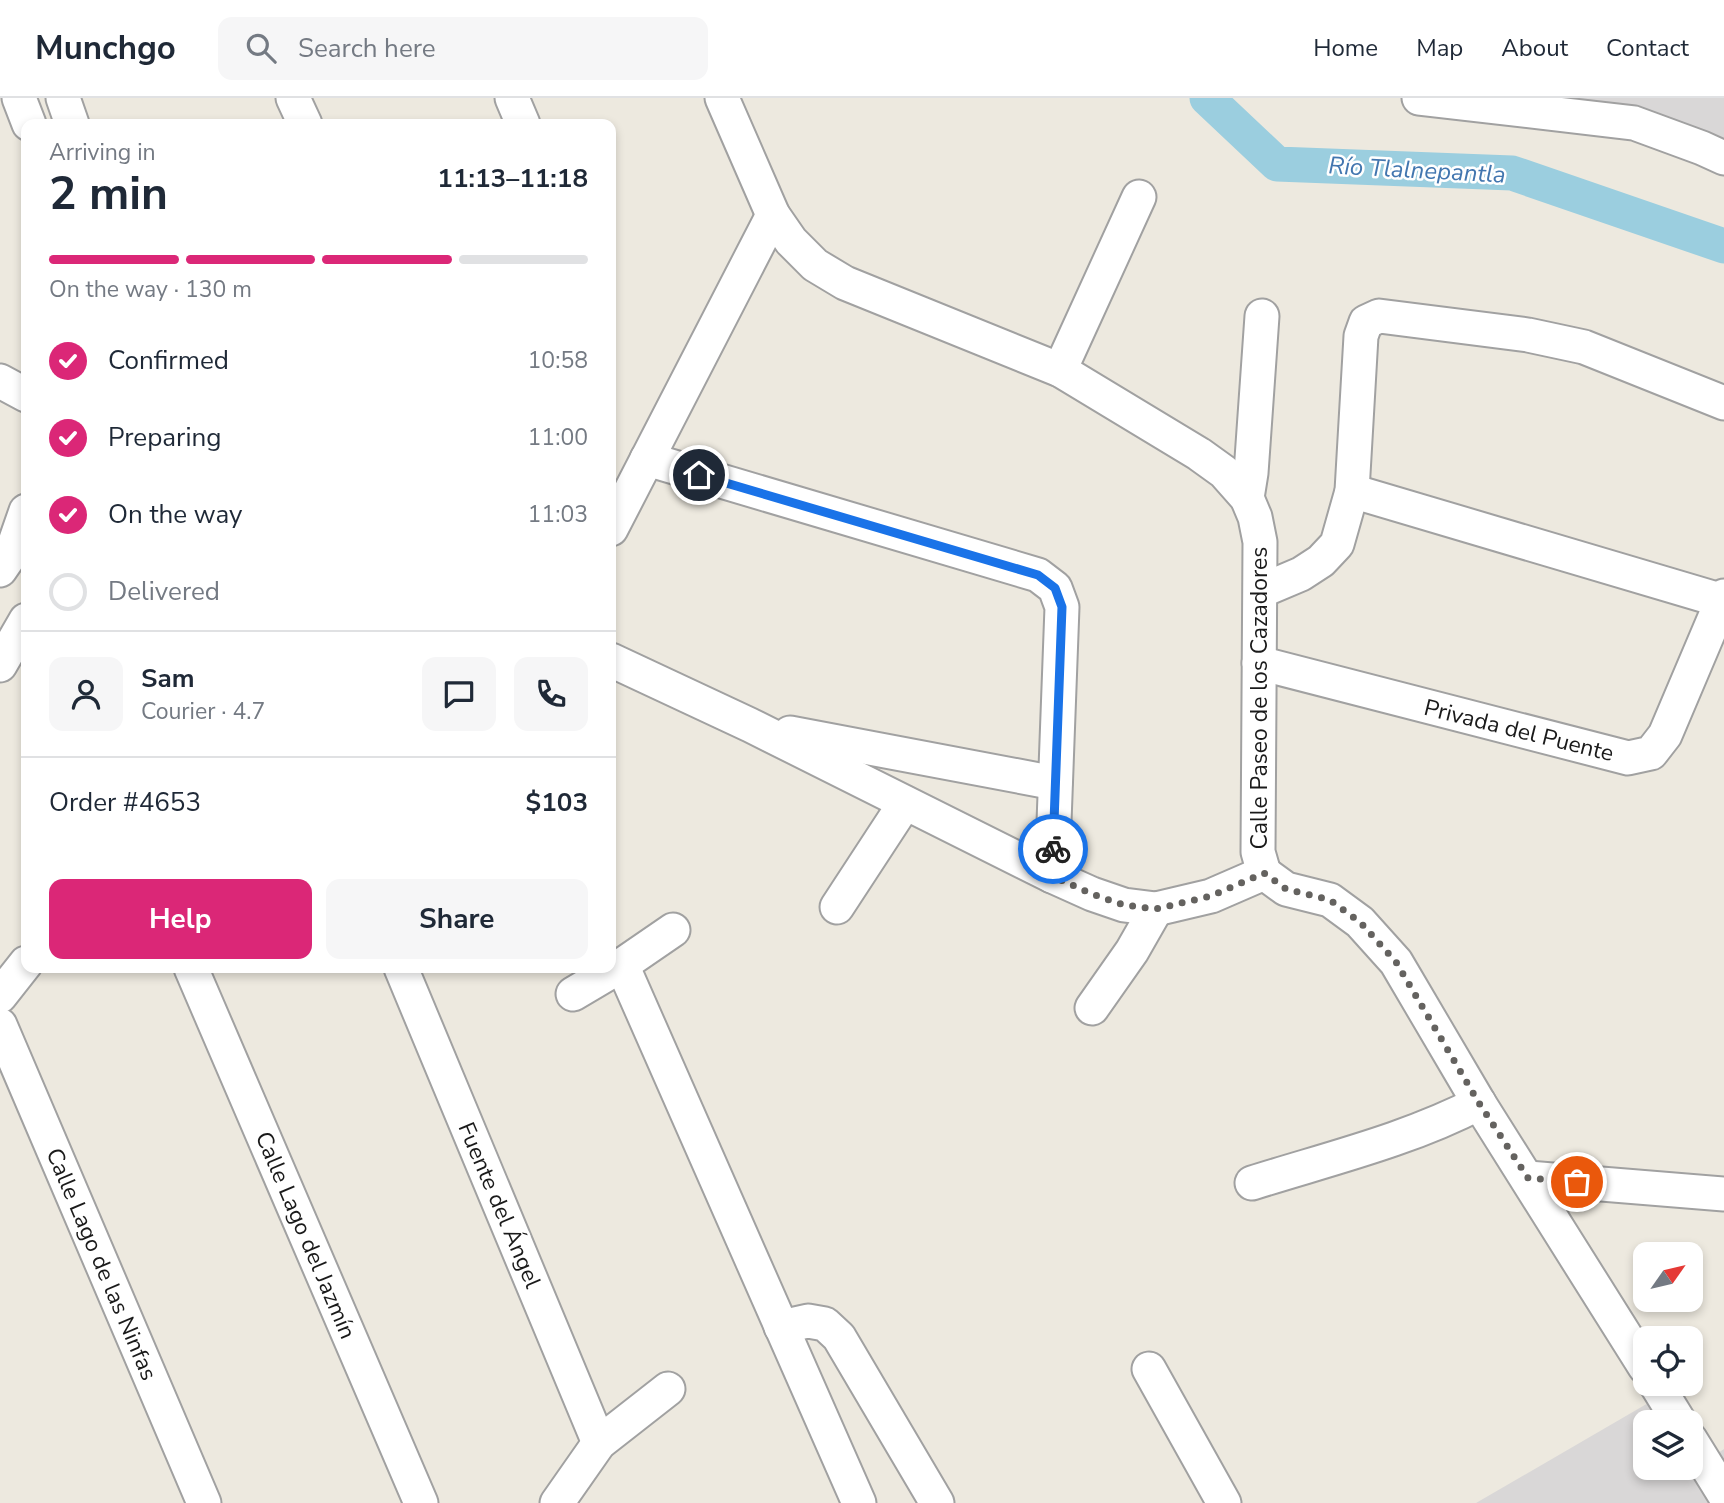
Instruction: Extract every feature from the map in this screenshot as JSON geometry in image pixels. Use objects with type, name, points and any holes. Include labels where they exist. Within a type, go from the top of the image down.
[{"type":"street","points":[[19,98],[27,119]]},
{"type":"street","points":[[63,98],[70,119]]},
{"type":"street","points":[[293,98],[303,119]]},
{"type":"street","points":[[512,98],[521,119]]},
{"type":"street","name":"Calle Paseo de los Cazadores","points":[[723,98],[773,215],[791,241],[815,265],[845,283],[1060,370],[1199,454],[1224,472],[1247,498],[1255,517],[1260,542],[1258,852],[1264,873]]},
{"type":"street","points":[[1419,98],[1634,123],[1724,158]]},
{"type":"street","points":[[1060,370],[1139,197]]},
{"type":"street","points":[[616,519],[773,215]]},
{"type":"street","points":[[1247,498],[1262,316]]},
{"type":"street","points":[[1261,591],[1301,574],[1321,561],[1337,544],[1352,491],[1361,336],[1366,322],[1379,316],[1528,335],[1584,346],[1724,403]]},
{"type":"street","points":[[0,382],[21,392]]},
{"type":"street","points":[[647,459],[1038,575],[1055,588],[1062,607],[1052,876]]},
{"type":"street","points":[[1352,491],[1723,598]]},
{"type":"street","points":[[0,570],[11,554],[21,525]]},
{"type":"street","name":"Privada del Puente","points":[[1259,663],[1628,758],[1651,753],[1665,735],[1723,598]]},
{"type":"street","points":[[0,667],[21,629]]},
{"type":"street","points":[[0,667],[21,651]]},
{"type":"street","points":[[616,663],[750,725],[1052,876],[1124,905],[1156,909],[1211,896],[1264,873],[1286,889],[1330,900],[1360,922],[1396,962],[1479,1103],[1633,1348]]},
{"type":"street","points":[[750,725],[1055,783]]},
{"type":"street","points":[[837,907],[905,803]]},
{"type":"street","points":[[1092,1008],[1132,951],[1156,909]]},
{"type":"street","points":[[616,969],[673,930]]},
{"type":"street","points":[[622,965],[859,1503]]},
{"type":"street","points":[[0,996],[21,969]]},
{"type":"street","name":"Calle Lago del Jazmín","points":[[193,973],[421,1503]]},
{"type":"street","name":"Fuente del Ángel","points":[[403,973],[599,1443]]},
{"type":"street","points":[[573,994],[608,973]]},
{"type":"street","name":"Calle Lago de las Ninfas","points":[[0,1025],[204,1503]]},
{"type":"street","points":[[1252,1182],[1398,1137],[1479,1103]]},
{"type":"street","points":[[1528,1178],[1724,1194]]},
{"type":"street","points":[[781,1327],[808,1321],[825,1324],[839,1336],[937,1503]]},
{"type":"street","points":[[1149,1369],[1224,1503]]},
{"type":"street","points":[[560,1502],[599,1443],[668,1389]]},
{"type":"street","points":[[1703,1460],[1724,1494]]},
{"type":"shaded area","points":[[1419,98],[1724,98],[1724,162],[1634,123]]},
{"type":"shaded area","points":[[1663,1396],[1672,1410],[1636,1410]]},
{"type":"shaded area","points":[[1633,1412],[1633,1480],[1703,1480],[1703,1463],[1724,1449],[1724,1503],[1476,1503]]},
{"type":"waterway","name":"Río Tlalnepantla","points":[[1207,98],[1277,164],[1512,173],[1724,246]]},
{"type":"way so far","points":[[1053,849],[1052,876],[1124,905],[1156,909],[1211,896],[1264,873],[1286,889],[1330,900],[1360,922],[1396,962],[1479,1103],[1528,1178],[1577,1182]]},
{"type":"route","points":[[699,475],[1038,575],[1055,588],[1062,607],[1053,849]]}]
